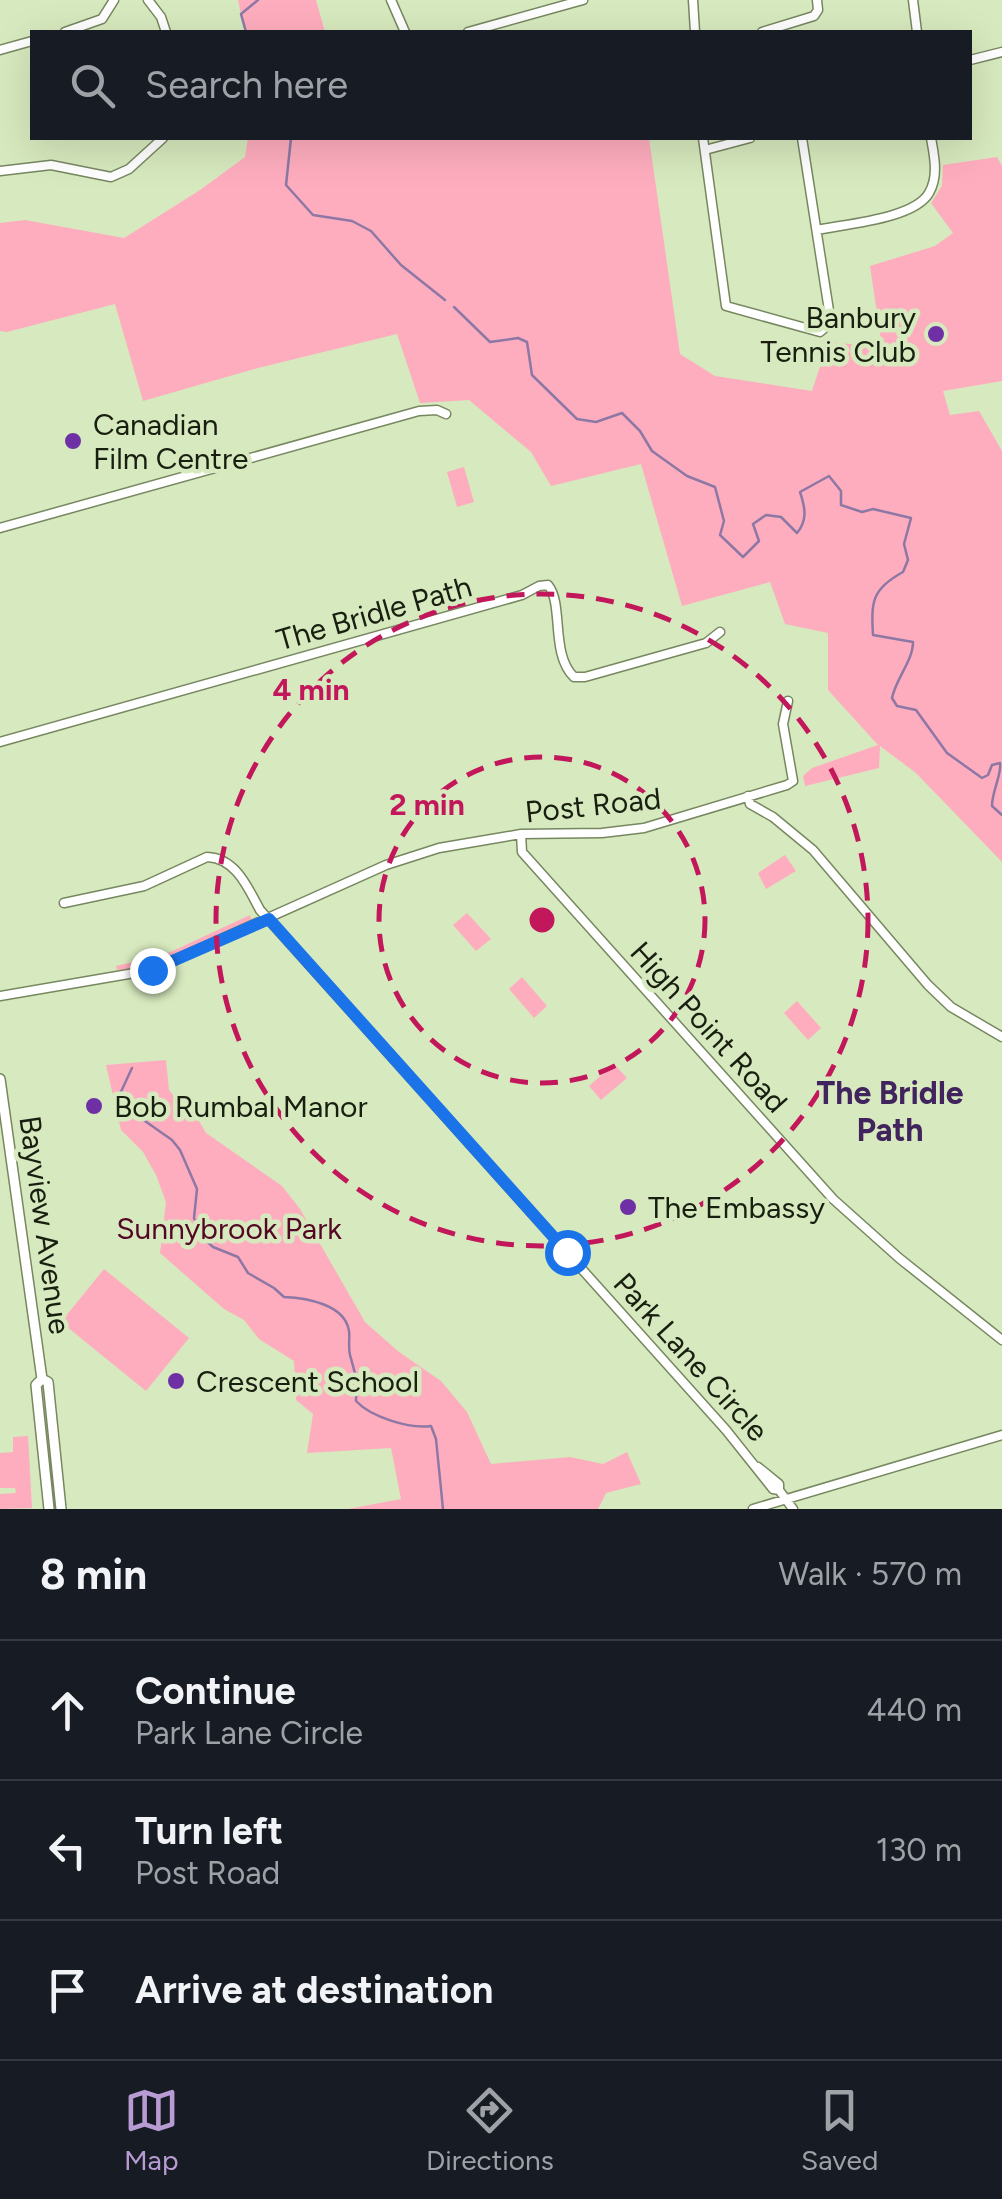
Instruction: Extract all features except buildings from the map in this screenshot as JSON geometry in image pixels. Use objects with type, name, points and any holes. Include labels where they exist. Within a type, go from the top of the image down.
[{"type":"main road","name":"Bayview Avenue","points":[[0,1079],[42,1379]]},
{"type":"main road","name":"Bayview Avenue","points":[[42,1379],[36,1385],[50,1509]]},
{"type":"main road","name":"Bayview Avenue","points":[[42,1379],[48,1382],[61,1509]]},
{"type":"street","points":[[71,30],[102,19],[114,0]]},
{"type":"street","points":[[148,0],[161,16],[165,30]]},
{"type":"street","points":[[391,0],[403,30]]},
{"type":"street","points":[[475,30],[583,0]]},
{"type":"street","points":[[693,0],[695,30]]},
{"type":"street","points":[[768,30],[814,16],[817,0]]},
{"type":"street","points":[[913,0],[917,30]]},
{"type":"street","points":[[0,50],[30,42]]},
{"type":"street","points":[[972,60],[1002,52]]},
{"type":"street","points":[[0,171],[51,165],[111,178],[161,140]]},
{"type":"street","points":[[704,140],[726,306],[814,332],[825,329],[830,317],[802,140]]},
{"type":"street","points":[[705,150],[742,140]]},
{"type":"street","points":[[817,230],[881,217],[924,200],[935,172],[931,140]]},
{"type":"street","points":[[0,528],[419,411],[446,414]]},
{"type":"street","name":"The Bridle Path","points":[[0,742],[522,596],[548,584],[556,600],[554,616],[562,652],[574,677],[706,642],[720,632]]},
{"type":"street","name":"Post Road","points":[[0,996],[152,970],[386,865],[439,848],[644,828],[793,781],[783,724],[788,700]]},
{"type":"street","points":[[748,796],[759,800],[764,811],[813,850],[951,1007],[1002,1037]]},
{"type":"street","name":"High Point Road","points":[[521,837],[522,852],[833,1199],[899,1258],[1002,1340]]},
{"type":"street","name":"Park Lane Circle","points":[[64,903],[130,891],[214,856],[238,872],[258,908],[758,1467],[780,1484],[793,1509]]},
{"type":"street","points":[[753,1509],[1002,1435]]},
{"type":"green space","points":[[238,0],[316,0],[324,30],[245,30]]},
{"type":"green space","points":[[248,140],[649,140],[680,354],[715,376],[812,391],[828,342],[882,347],[870,266],[935,246],[953,233],[931,203],[942,186],[943,165],[997,157],[1002,166],[1002,381],[943,391],[950,415],[979,411],[1002,451],[1002,862],[916,773],[880,746],[879,768],[805,786],[803,776],[812,768],[878,745],[828,690],[828,633],[785,624],[770,582],[682,606],[641,464],[551,486],[531,452],[469,400],[420,403],[397,334],[143,401],[115,304],[0,331],[0,223],[25,220],[124,238],[245,157]]},
{"type":"green space","points":[[464,467],[474,502],[457,507],[447,472]]},
{"type":"green space","points":[[785,855],[796,871],[766,889],[758,873]]},
{"type":"green space","points":[[467,913],[491,939],[476,951],[453,925]]},
{"type":"green space","points":[[250,915],[252,921],[186,952],[152,964],[117,970],[116,966],[164,955]]},
{"type":"green space","points":[[522,977],[547,1006],[534,1018],[509,989]]},
{"type":"green space","points":[[797,1001],[821,1028],[808,1040],[784,1013]]},
{"type":"green space","name":"Sunnybrook Park","points":[[166,1060],[169,1090],[198,1119],[206,1133],[282,1186],[300,1209],[365,1322],[441,1381],[467,1412],[491,1464],[570,1457],[603,1464],[627,1452],[641,1484],[606,1493],[598,1509],[348,1509],[401,1499],[391,1448],[307,1453],[313,1414],[296,1400],[294,1361],[259,1339],[244,1320],[224,1309],[160,1253],[166,1202],[143,1152],[121,1130],[106,1065]]},
{"type":"green space","points":[[614,1064],[627,1078],[601,1100],[589,1086]]},
{"type":"green space","points":[[104,1269],[189,1338],[146,1391],[61,1322]]},
{"type":"green space","points":[[28,1436],[32,1508],[0,1509],[0,1494],[16,1493],[15,1488],[0,1488],[0,1453],[13,1452],[13,1437]]},
{"type":"waterway","points":[[245,30],[241,14],[258,0]]},
{"type":"waterway","points":[[291,140],[286,185],[313,215],[352,221],[371,231],[401,265],[445,300]]},
{"type":"waterway","points":[[454,307],[490,342],[518,338],[527,342],[532,375],[577,419],[596,422],[622,413],[652,451],[687,476],[715,487],[724,521],[720,535],[743,557],[759,541],[753,524],[766,515],[781,517],[797,533],[804,513],[800,492],[829,476],[841,491],[841,505],[862,512],[873,509],[911,518],[904,544],[908,560],[903,572],[879,590],[872,613],[873,635],[913,642],[892,698],[897,706],[916,710],[947,753],[982,778],[992,765],[1000,763],[992,806],[1002,815]]},
{"type":"waterway","points":[[132,1068],[119,1096],[125,1107],[180,1150],[197,1189],[194,1218],[202,1237],[213,1247],[238,1257],[248,1273],[284,1297],[313,1301],[340,1314],[349,1331],[356,1401],[391,1421],[431,1426],[436,1439],[443,1509]]},
{"type":"place","name":"Banbury Tennis Club","points":[[936,334]]},
{"type":"place","name":"Canadian Film Centre","points":[[73,441]]},
{"type":"place","name":"Bob Rumbal Manor","points":[[94,1106]]},
{"type":"place","name":"The Embassy","points":[[628,1207]]},
{"type":"place","name":"Crescent School","points":[[176,1381]]},
{"type":"district","name":"The Bridle Path","points":[[890,1112]]},
{"type":"route","points":[[152,970],[269,919],[567,1252]]}]
